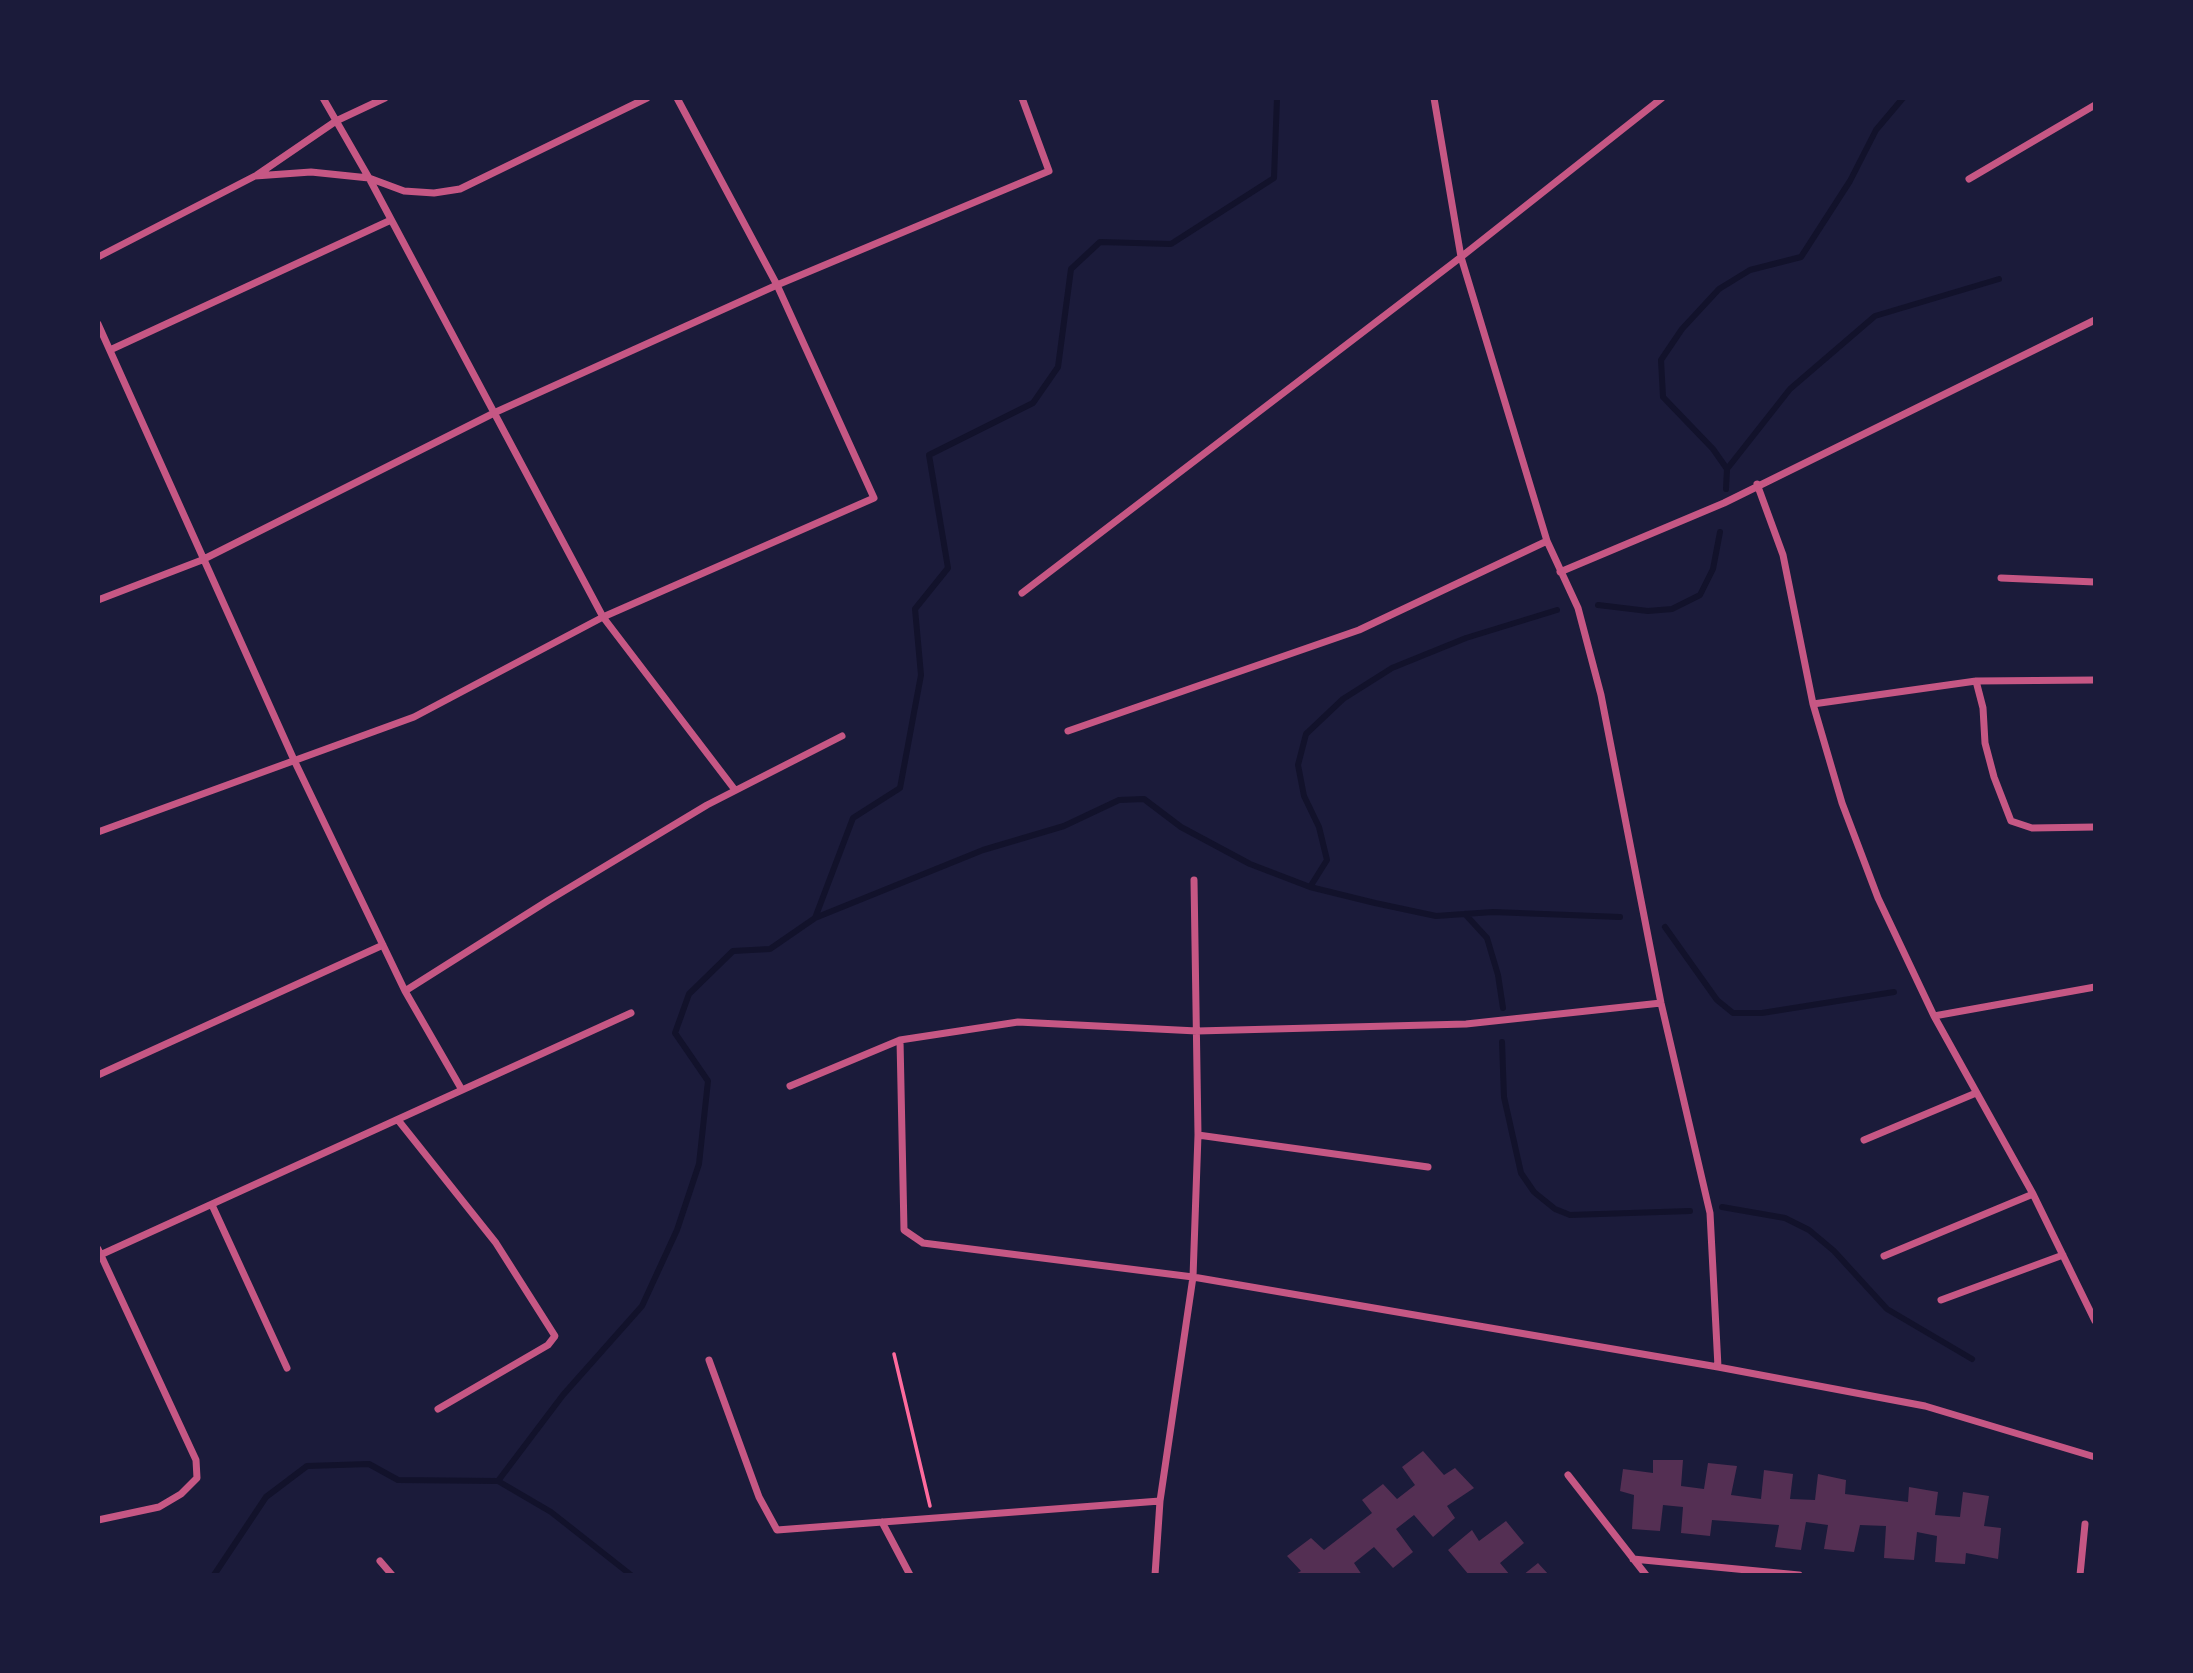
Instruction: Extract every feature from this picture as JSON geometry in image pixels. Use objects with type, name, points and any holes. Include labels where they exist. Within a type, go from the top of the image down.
[{"type":"street","points":[[323,98],[496,412],[603,617],[735,790]]},
{"type":"street","points":[[98,257],[255,176],[336,121],[385,98]]},
{"type":"street","points":[[255,176],[311,172],[369,178],[404,191],[434,193],[460,189],[647,98]]},
{"type":"street","points":[[98,832],[414,717],[603,617],[874,498],[777,285],[677,98]]},
{"type":"street","points":[[98,600],[202,560],[496,412],[777,285],[1049,171],[1022,98]]},
{"type":"street","points":[[1434,98],[1461,257],[1547,541],[1578,608],[1601,695],[1661,1003],[1710,1213],[1718,1367]]},
{"type":"street","points":[[1023,593],[1461,257],[1662,98]]},
{"type":"street","points":[[1969,179],[2095,105]]},
{"type":"street","points":[[110,350],[391,220]]},
{"type":"street","points":[[1560,572],[1724,503],[2095,320]]},
{"type":"street","points":[[98,324],[294,760],[405,991],[462,1090]]},
{"type":"street","points":[[1757,485],[1783,555],[1813,704],[1842,803],[1878,898],[1934,1016],[2033,1194],[2095,1321]]},
{"type":"street","points":[[1068,731],[1359,630],[1547,541]]},
{"type":"street","points":[[2001,578],[2095,582]]},
{"type":"street","points":[[1813,704],[1976,681],[2095,680]]},
{"type":"street","points":[[1976,681],[1983,708],[1984,743],[2011,821],[2032,828],[2095,827]]},
{"type":"street","points":[[405,991],[549,900],[735,790],[842,736]]},
{"type":"street","points":[[1155,1575],[1160,1501],[1192,1276],[1198,1135],[1194,880]]},
{"type":"street","points":[[98,1074],[383,945]]},
{"type":"street","points":[[1934,1016],[2095,987]]},
{"type":"street","points":[[790,1086],[900,1040],[1018,1022],[1197,1031],[1466,1024],[1661,1003]]},
{"type":"street","points":[[98,1520],[159,1507],[181,1494],[197,1478],[196,1460],[99,1253],[212,1205],[631,1013]]},
{"type":"street","points":[[900,1040],[904,1230],[923,1243],[1192,1276],[1718,1367],[1925,1406],[2095,1457]]},
{"type":"street","points":[[1864,1140],[1976,1093]]},
{"type":"street","points":[[398,1119],[496,1243],[555,1336],[548,1345],[438,1409]]},
{"type":"street","points":[[1198,1135],[1427,1167]]},
{"type":"street","points":[[1884,1256],[2033,1194]]},
{"type":"street","points":[[212,1205],[287,1368]]},
{"type":"street","points":[[1941,1300],[2063,1255]]},
{"type":"street","points":[[709,1360],[759,1497],[777,1530],[1160,1501]]},
{"type":"street","points":[[1568,1475],[1646,1575]]},
{"type":"street","points":[[883,1522],[910,1575]]},
{"type":"street","points":[[2080,1575],[2085,1524]]},
{"type":"street","points":[[1633,1559],[1799,1575]]},
{"type":"street","points":[[380,1561],[392,1575]]},
{"type":"path","points":[[894,1354],[933,1518]]},
{"type":"building","points":[[1423,1451],[1444,1475],[1455,1468],[1474,1488],[1447,1506],[1455,1518],[1433,1537],[1414,1515],[1396,1529],[1413,1552],[1393,1568],[1374,1547],[1354,1563],[1362,1575],[1294,1575],[1301,1571],[1287,1556],[1311,1538],[1324,1550],[1372,1513],[1362,1500],[1383,1484],[1397,1499],[1415,1485],[1402,1467]]},
{"type":"building","points":[[1653,1460],[1683,1460],[1681,1486],[1704,1489],[1708,1463],[1737,1466],[1731,1495],[1761,1499],[1764,1470],[1793,1474],[1790,1499],[1815,1500],[1818,1474],[1846,1480],[1845,1494],[1908,1502],[1909,1487],[1938,1492],[1935,1515],[1960,1517],[1963,1492],[1989,1496],[1984,1526],[2001,1528],[1998,1559],[1966,1553],[1965,1564],[1935,1562],[1937,1536],[1917,1532],[1914,1560],[1884,1558],[1886,1526],[1860,1525],[1854,1552],[1824,1549],[1828,1525],[1806,1522],[1801,1550],[1775,1547],[1779,1525],[1712,1520],[1710,1536],[1681,1533],[1683,1507],[1663,1505],[1660,1531],[1632,1529],[1634,1495],[1620,1491],[1623,1469],[1653,1473]]},
{"type":"building","points":[[1506,1521],[1524,1543],[1500,1563],[1510,1575],[1469,1575],[1448,1550],[1472,1530],[1479,1541]]},
{"type":"building","points":[[1538,1563],[1549,1575],[1523,1575]]},
{"type":"waterway","points":[[815,918],[853,818],[900,788],[921,675],[915,609],[948,568],[929,455],[1033,403],[1058,367],[1071,269],[1100,242],[1171,244],[1274,178],[1277,98]]},
{"type":"waterway","points":[[1726,489],[1727,469],[1713,449],[1663,397],[1661,360],[1682,329],[1719,289],[1750,270],[1801,257],[1850,181],[1876,130],[1903,98]]},
{"type":"waterway","points":[[1727,469],[1790,389],[1875,316],[1999,279]]},
{"type":"waterway","points":[[1598,605],[1648,611],[1672,609],[1700,595],[1713,569],[1720,532]]},
{"type":"waterway","points":[[1310,887],[1327,860],[1319,827],[1304,796],[1298,765],[1306,734],[1343,699],[1392,668],[1466,638],[1557,610]]},
{"type":"waterway","points":[[214,1575],[266,1497],[307,1466],[369,1464],[398,1480],[498,1481],[563,1395],[642,1306],[677,1230],[699,1164],[708,1081],[675,1033],[689,994],[733,951],[770,949],[815,918],[983,850],[1064,826],[1119,800],[1144,799],[1181,827],[1250,864],[1310,887],[1436,916],[1493,912],[1620,917]]},
{"type":"waterway","points":[[1465,914],[1487,938],[1498,975],[1503,1008]]},
{"type":"waterway","points":[[1665,927],[1717,1000],[1733,1013],[1762,1013],[1894,992]]},
{"type":"waterway","points":[[1502,1042],[1504,1097],[1521,1173],[1534,1192],[1555,1209],[1570,1215],[1690,1211]]},
{"type":"waterway","points":[[1722,1207],[1785,1218],[1809,1230],[1834,1251],[1887,1309],[1972,1359]]},
{"type":"waterway","points":[[498,1481],[551,1512],[631,1575]]}]
